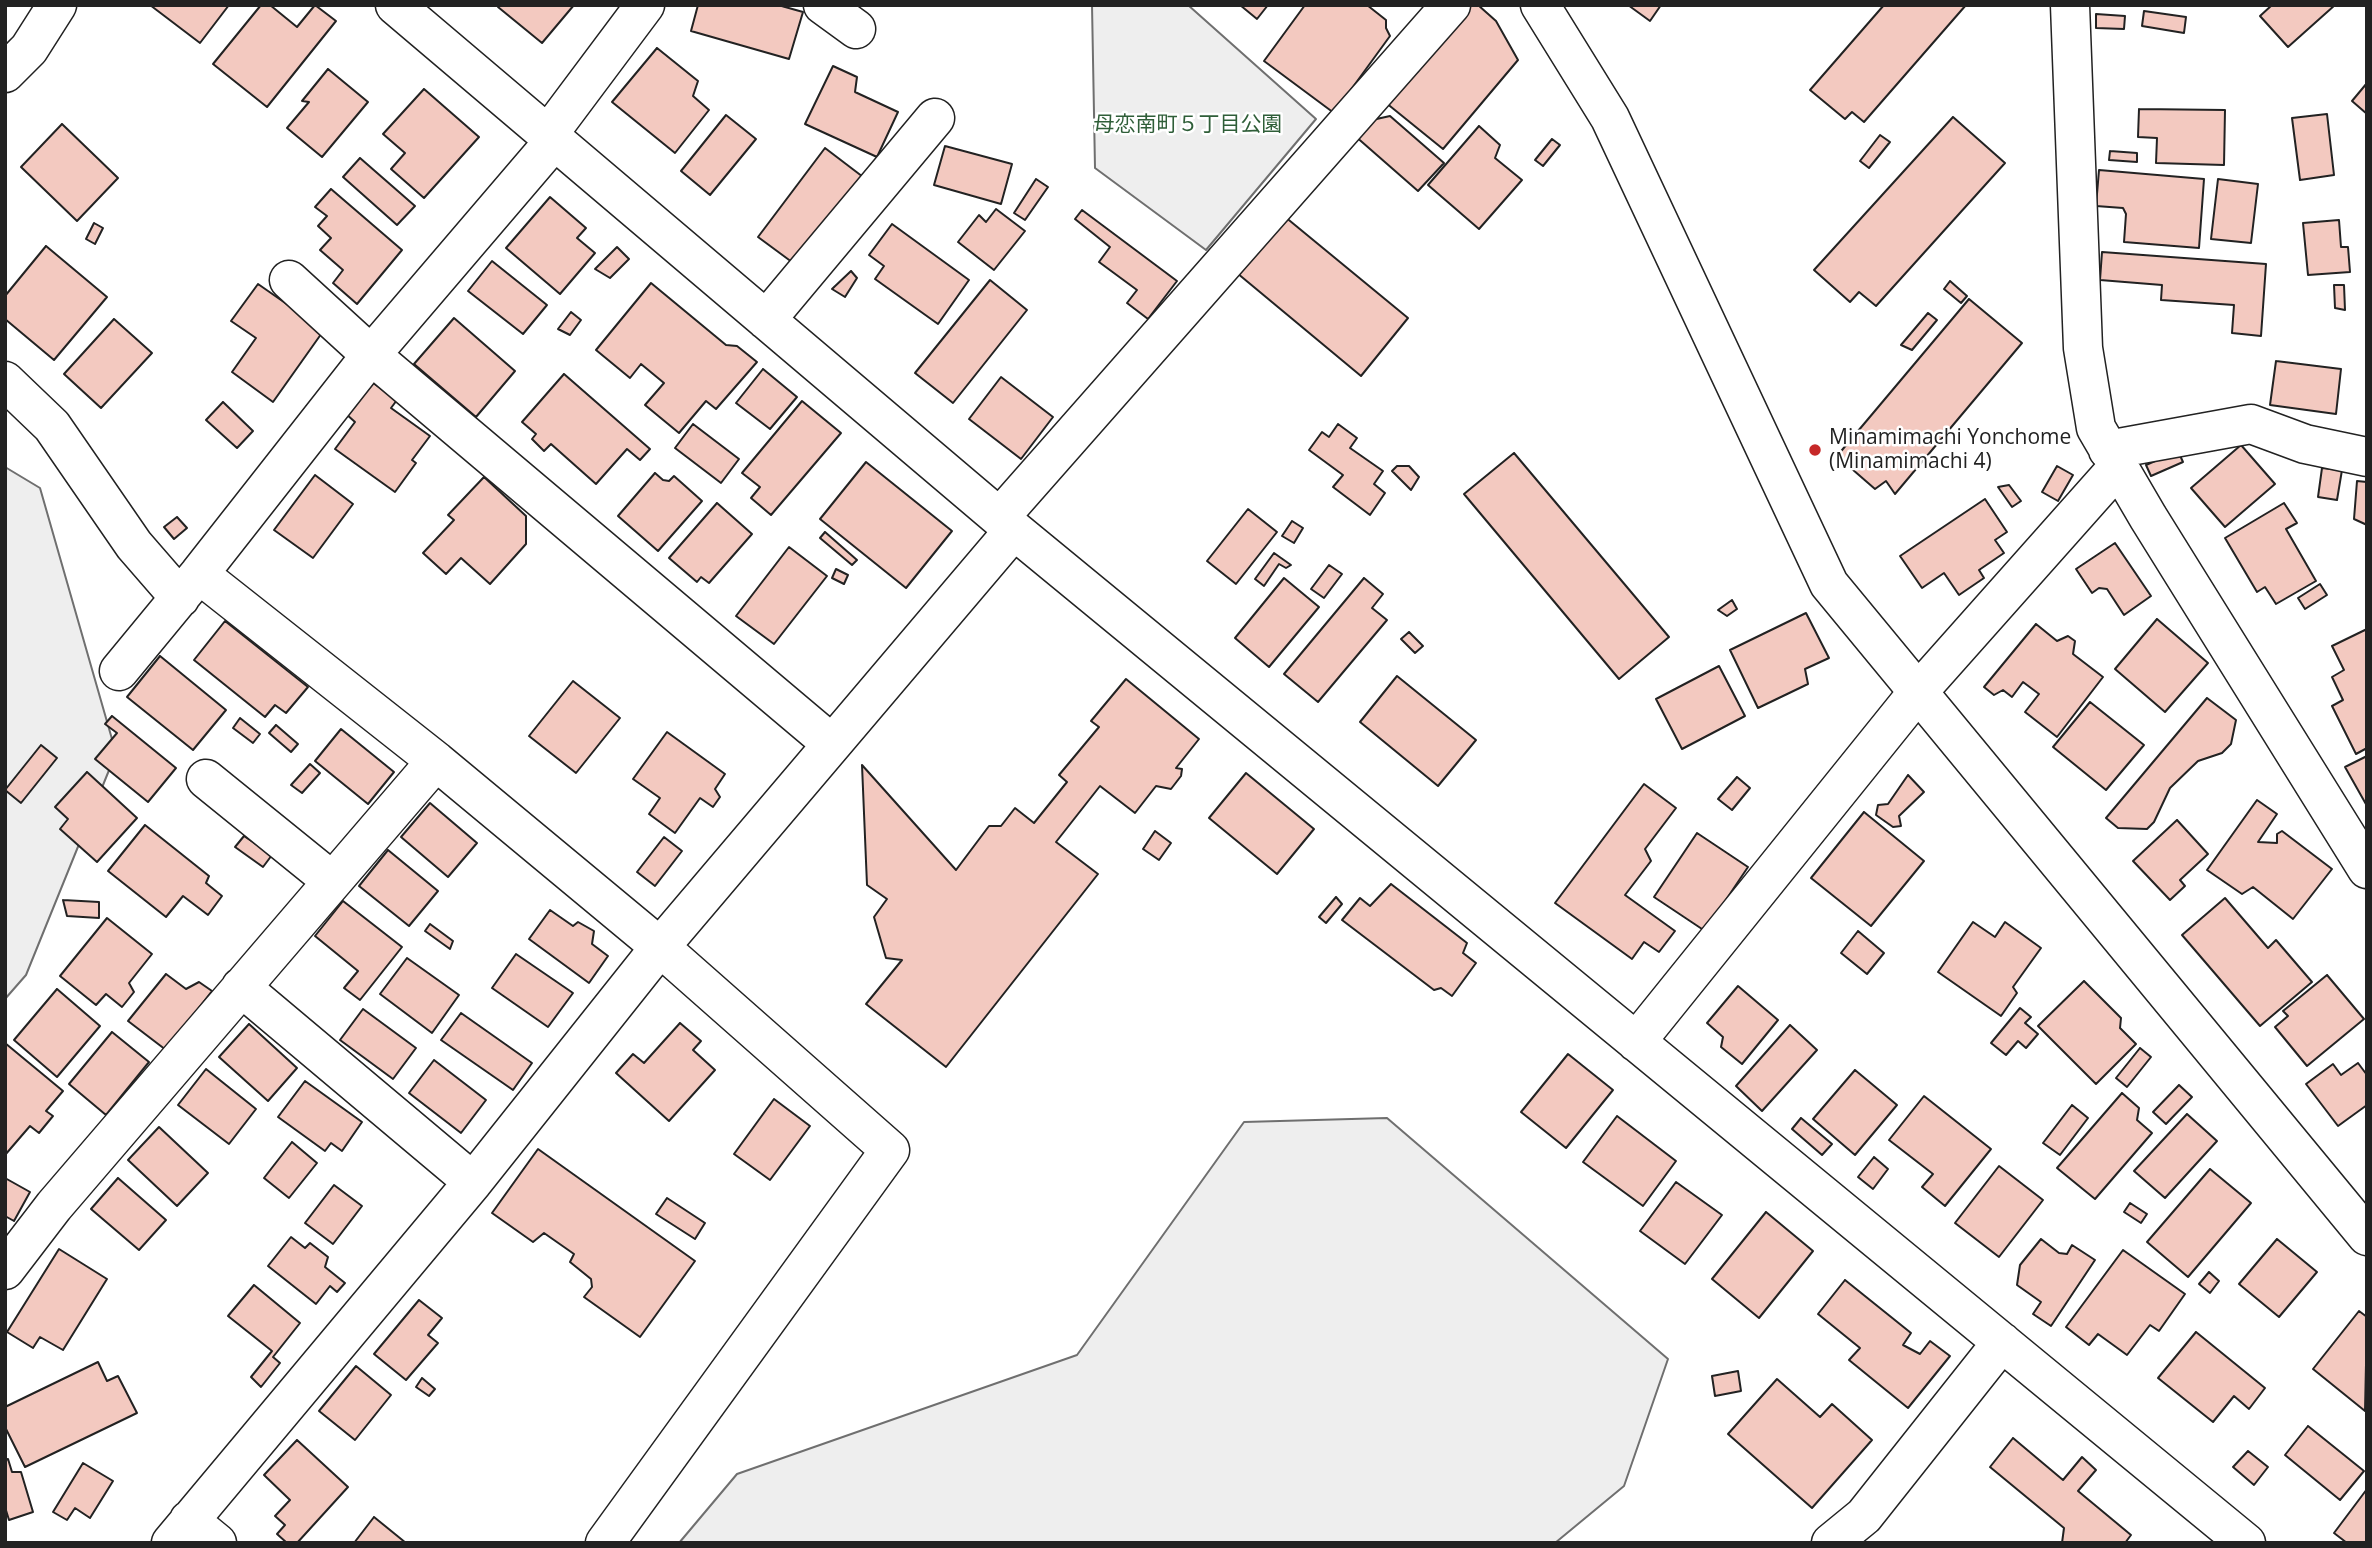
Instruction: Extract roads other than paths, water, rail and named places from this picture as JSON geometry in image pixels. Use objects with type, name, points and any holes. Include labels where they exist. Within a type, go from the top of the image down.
[{"type":"street","points":[[13,50],[57,5]]},
{"type":"street","points":[[395,5],[1007,524],[2246,1543]]},
{"type":"street","points":[[119,671],[371,355],[551,139],[645,5]]},
{"type":"street","points":[[824,5],[856,29]]},
{"type":"street","points":[[192,1535],[660,947],[832,744],[1007,524],[1451,5]]},
{"type":"street","points":[[1539,5],[1611,118],[1829,584],[2367,1236]]},
{"type":"street","points":[[2070,5],[2083,348],[2096,428],[2367,869]]},
{"type":"street","points":[[766,320],[935,118]]},
{"type":"street","points":[[289,280],[371,355],[832,744]]},
{"type":"street","points":[[5,381],[52,426],[134,545],[436,761],[660,947],[890,1150],[605,1543]]},
{"type":"street","points":[[1636,1042],[1918,692],[2113,458],[2251,424],[2305,444],[2367,457]]},
{"type":"street","points":[[5,1270],[54,1206],[436,761]]},
{"type":"street","points":[[206,779],[332,881]]},
{"type":"street","points":[[241,987],[473,1182]]},
{"type":"street","points":[[1831,1543],[1864,1516],[2002,1342]]},
{"type":"place","name":"Minamimachi Yonchome (Minamimachi 4)","points":[[1815,450]]},
{"type":"park label","name":"母恋南町５丁目公園","points":[[1188,125]]}]
